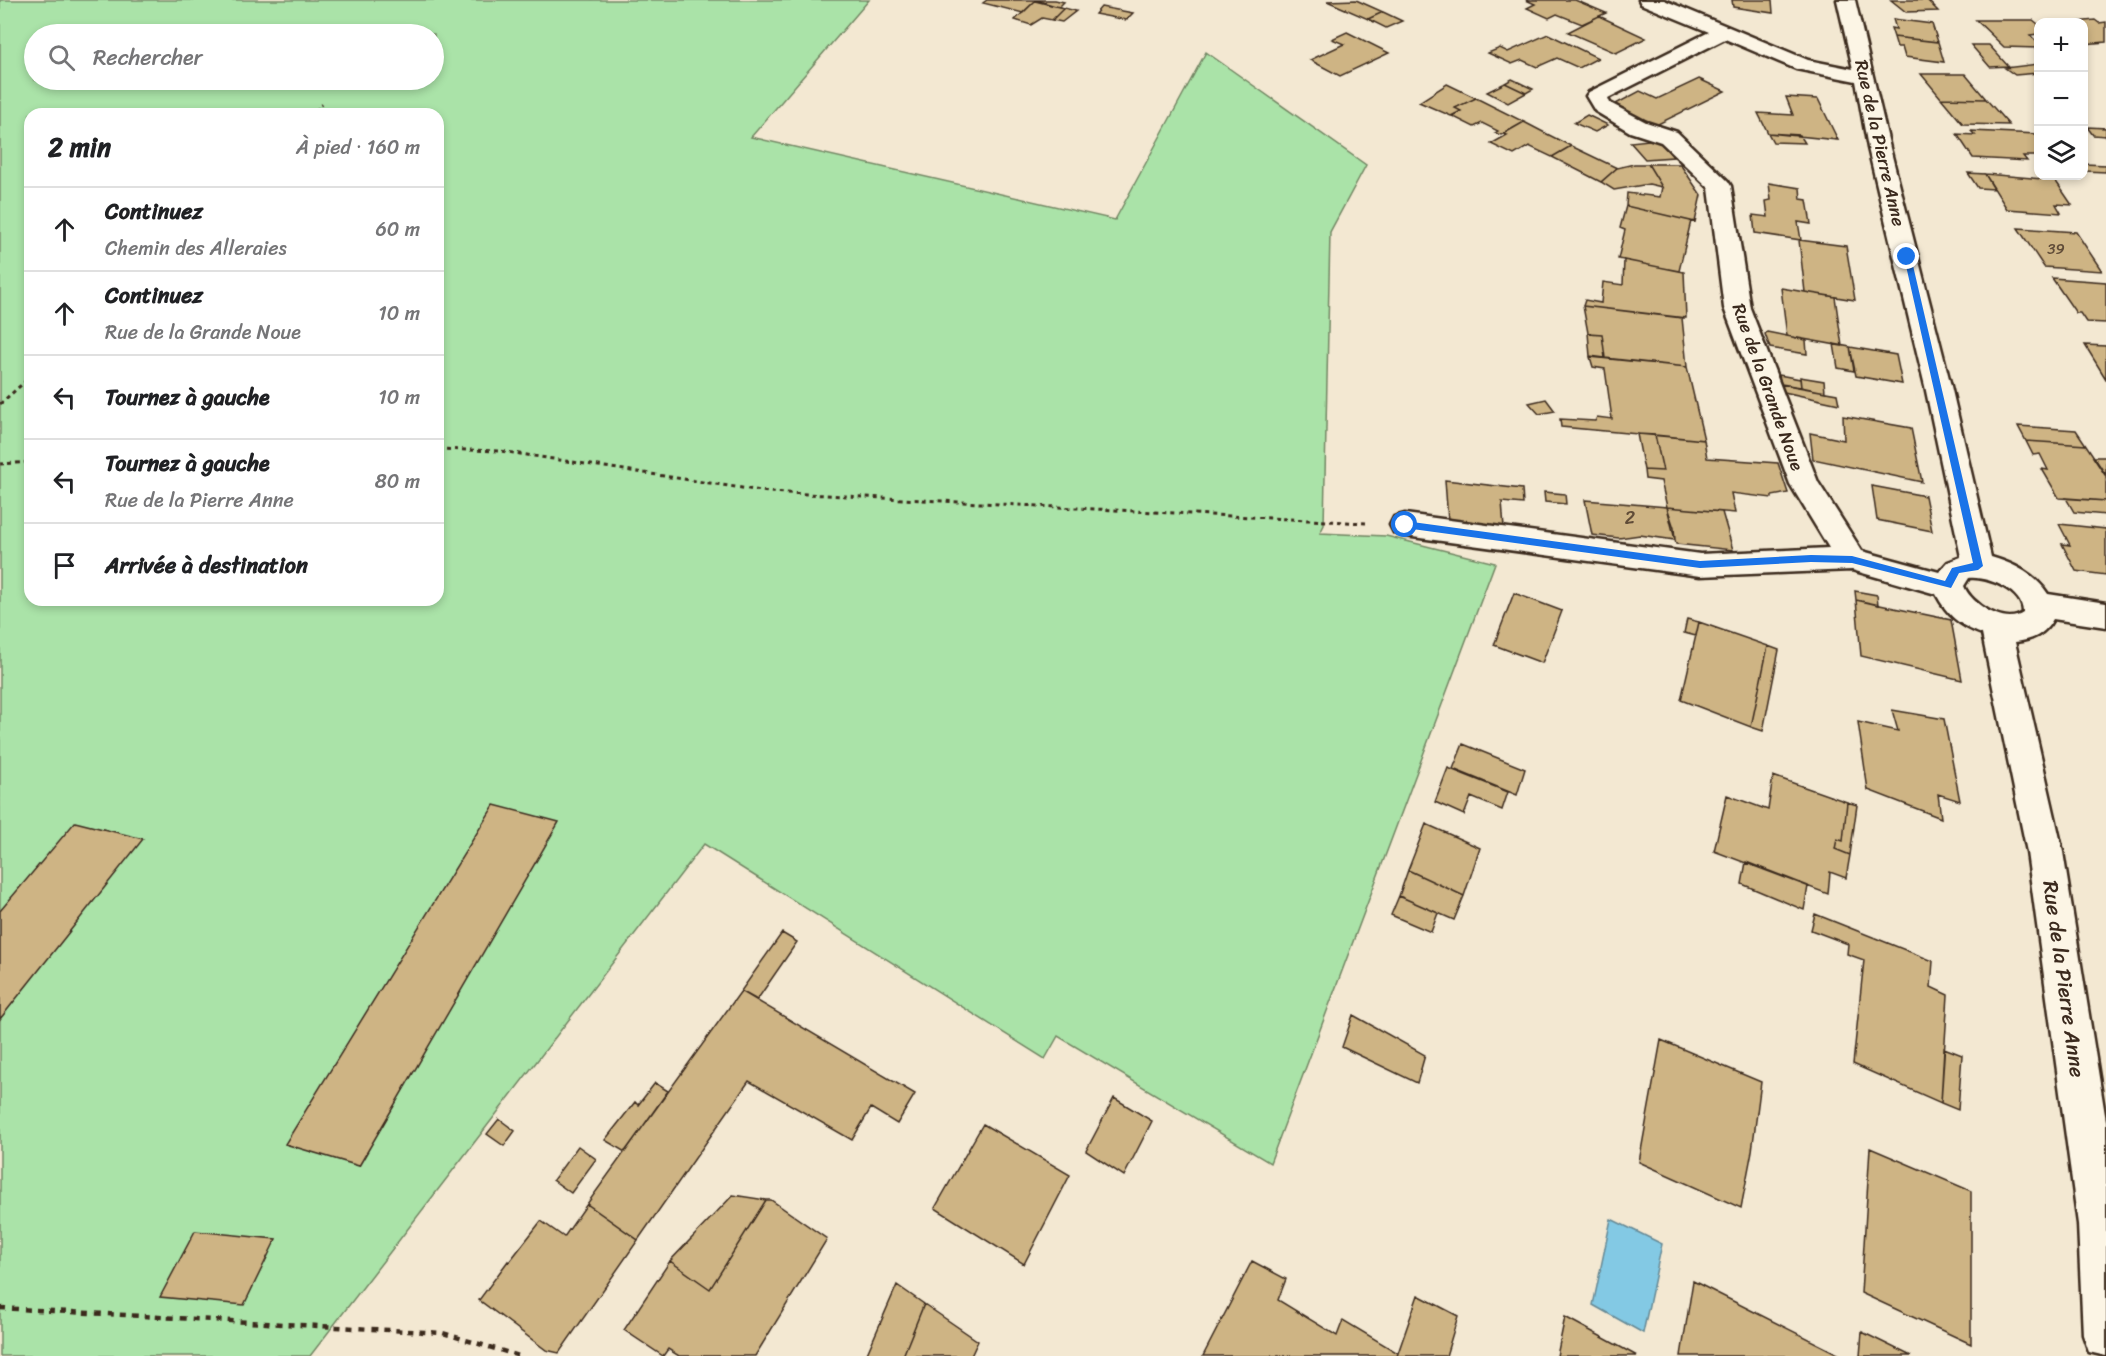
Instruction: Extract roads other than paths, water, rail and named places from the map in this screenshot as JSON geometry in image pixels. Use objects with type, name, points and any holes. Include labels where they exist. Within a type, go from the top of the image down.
[{"type":"street","points":[[1648,0],[1803,65],[1865,77]]},
{"type":"street","name":"Rue de la Pierre Anne","points":[[1845,0],[1938,386],[1978,566]]},
{"type":"street","name":"Rue de la Grande Noue","points":[[1725,32],[1596,96],[1602,107],[1638,127],[1669,137],[1720,186],[1737,308],[1804,484],[1852,560]]},
{"type":"street","points":[[1405,525],[1700,565],[1811,559],[1852,560],[1948,586]]},
{"type":"street","points":[[1978,566],[2008,575],[2032,594],[2038,604],[2039,614],[2035,623],[2025,628],[2012,630],[1982,622],[1964,610],[1952,596],[1948,586],[1950,577],[1956,571],[1966,567],[1978,566]]},
{"type":"street","points":[[2038,604],[2106,615]]},
{"type":"street","name":"Rue de la Pierre Anne","points":[[1996,627],[2047,864],[2100,1224],[2106,1335]]},
{"type":"water","points":[[1611,1219],[1662,1244],[1643,1333],[1593,1305]]}]
